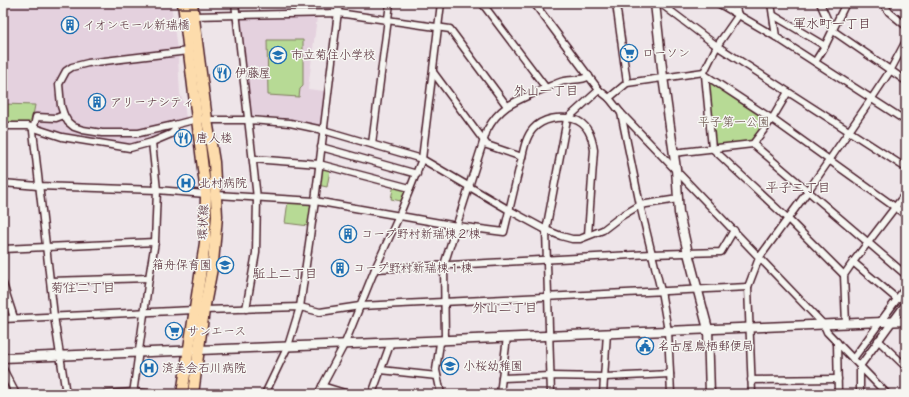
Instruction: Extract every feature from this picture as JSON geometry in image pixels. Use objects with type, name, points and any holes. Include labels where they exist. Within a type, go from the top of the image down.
[{"type":"main road","name":"環状線","points":[[183,3],[206,194],[205,243],[194,349],[193,394]]},
{"type":"main road","name":"環状線","points":[[192,3],[214,162],[217,216],[216,239],[199,310]]},
{"type":"main road","name":"環状線","points":[[182,394],[194,349]]},
{"type":"street","points":[[235,3],[257,198],[256,253],[246,309]]},
{"type":"street","points":[[265,394],[288,346],[300,307],[315,201],[339,3]]},
{"type":"street","points":[[372,144],[390,3]]},
{"type":"street","points":[[318,394],[345,343],[422,159],[441,3]]},
{"type":"street","points":[[482,3],[546,88]]},
{"type":"street","points":[[534,3],[599,90],[609,98],[824,325],[827,332],[887,394]]},
{"type":"street","points":[[616,3],[627,83]]},
{"type":"street","points":[[654,3],[676,169],[678,199],[688,253],[699,289],[708,329],[710,394]]},
{"type":"street","points":[[660,3],[717,46],[906,168]]},
{"type":"street","points":[[718,3],[776,37],[872,98],[906,122]]},
{"type":"street","points":[[735,3],[738,16],[717,46],[704,73],[712,148],[787,218],[844,275]]},
{"type":"street","points":[[772,3],[776,37]]},
{"type":"street","points":[[820,3],[832,30],[906,81]]},
{"type":"street","points":[[815,62],[825,46],[846,3]]},
{"type":"street","points":[[882,3],[906,26]]},
{"type":"street","points":[[194,16],[338,13],[450,30],[507,106]]},
{"type":"street","points":[[773,15],[825,46]]},
{"type":"street","points":[[752,394],[748,287],[759,258],[808,191],[872,98],[890,71],[906,41]]},
{"type":"street","points":[[188,50],[88,63],[72,67],[66,71],[59,84],[64,115],[74,128],[102,133],[139,133],[174,126],[197,119],[290,123],[323,130],[422,159],[546,230],[572,239],[580,239],[603,230],[620,217],[640,205],[678,199]]},
{"type":"street","points":[[433,72],[487,145],[522,157]]},
{"type":"street","points":[[609,98],[627,83],[663,77],[704,73],[772,119],[906,215]]},
{"type":"street","points":[[445,340],[444,265],[487,130],[492,122],[507,106],[518,100],[565,80],[585,79],[589,76]]},
{"type":"street","points":[[551,394],[546,230],[567,119],[599,90]]},
{"type":"street","points":[[753,144],[772,119],[788,92]]},
{"type":"street","points":[[622,113],[640,205],[661,291],[668,331],[671,394]]},
{"type":"street","points":[[64,115],[56,118],[36,117],[33,127],[38,186],[47,247],[54,316],[66,394]]},
{"type":"street","points":[[216,194],[315,201],[457,226],[504,232],[522,157],[528,139],[534,128],[542,122],[553,118],[567,119],[580,122],[586,128],[593,141],[594,150],[588,235]]},
{"type":"street","points":[[3,126],[33,127],[62,137],[117,146],[136,147],[171,134],[175,130],[174,126]]},
{"type":"street","points":[[133,393],[155,242],[157,190],[152,142]]},
{"type":"street","points":[[673,153],[753,144],[906,276]]},
{"type":"street","points":[[321,147],[416,174]]},
{"type":"street","points":[[253,158],[319,164],[410,188]]},
{"type":"street","points":[[3,183],[38,186],[157,190],[206,194]]},
{"type":"street","points":[[846,324],[844,275],[867,242],[906,193]]},
{"type":"street","points":[[375,269],[651,254],[721,252],[734,230]]},
{"type":"street","points":[[3,249],[155,242]]},
{"type":"street","points":[[853,262],[897,299]]},
{"type":"street","points":[[51,281],[149,278]]},
{"type":"street","points":[[3,284],[14,318]]},
{"type":"street","points":[[3,319],[144,312],[300,307],[320,312],[360,306],[748,287]]},
{"type":"street","points":[[853,358],[906,287]]},
{"type":"street","points":[[860,394],[860,366],[906,303]]},
{"type":"street","points":[[3,358],[345,343],[708,329],[750,329],[906,321]]},
{"type":"street","points":[[603,394],[607,333]]},
{"type":"street","points":[[500,394],[507,337]]},
{"type":"street","points":[[441,394],[436,370],[440,343],[445,340]]},
{"type":"street","points":[[878,340],[906,367]]},
{"type":"street","points":[[372,394],[391,342]]},
{"type":"street","points":[[837,342],[838,394]]},
{"type":"street","points":[[3,369],[16,394]]},
{"type":"street","points":[[381,370],[437,376]]},
{"type":"street","points":[[502,378],[550,376],[604,377],[670,374]]},
{"type":"street","points":[[751,380],[838,379]]},
{"type":"street","points":[[322,386],[348,394]]},
{"type":"street","points":[[104,394],[155,394]]},
{"type":"shaded area","name":"イオンモール新瑞橋","points":[[3,3],[171,3],[178,58],[180,94],[184,104],[186,118],[170,132],[132,145],[97,141],[3,124]]},
{"type":"shaded area","name":"市立菊住小学校","points":[[317,17],[308,89],[324,91],[320,125],[287,118],[253,116],[251,114],[239,21],[242,18]]},
{"type":"green space","points":[[267,40],[303,40],[303,86],[300,89],[299,97],[268,95]]},
{"type":"green space","name":"平子第一公園","points":[[705,76],[770,119],[751,143],[713,147]]},
{"type":"green space","points":[[3,104],[35,105],[32,121],[29,123],[3,122]]},
{"type":"green space","points":[[320,168],[330,170],[327,187],[318,185]]},
{"type":"green space","points":[[394,184],[408,187],[401,201],[391,199]]},
{"type":"green space","points":[[288,201],[312,203],[309,226],[285,223]]},
{"type":"place","name":"イオンモール新瑞橋","points":[[70,25]]},
{"type":"place","name":"ローソン","points":[[629,53]]},
{"type":"place","name":"市立菊住小学校","points":[[278,55]]},
{"type":"place","name":"伊藤屋","points":[[222,73]]},
{"type":"place","name":"アリーナシティ","points":[[97,102]]},
{"type":"place","name":"唐人楼","points":[[183,138]]},
{"type":"place","name":"北村病院","points":[[186,183]]},
{"type":"place","name":"コープ野村新瑞棟２棟","points":[[348,234]]},
{"type":"place","name":"箱舟保育園","points":[[225,265]]},
{"type":"place","name":"コープ野村新瑞棟１棟","points":[[340,268]]},
{"type":"place","name":"サンエース","points":[[174,331]]},
{"type":"place","name":"名古屋鳥栖郵便局","points":[[645,346]]},
{"type":"place","name":"小桜幼稚園","points":[[450,366]]},
{"type":"place","name":"済美会石川病院","points":[[149,368]]},
{"type":"district","name":"軍水町一丁目","points":[[832,23]]},
{"type":"district","name":"外山一丁目","points":[[546,90]]},
{"type":"district","name":"平子二丁目","points":[[798,187]]},
{"type":"district","name":"駈上二丁目","points":[[285,273]]},
{"type":"district","name":"菊住二丁目","points":[[83,287]]},
{"type":"district","name":"外山二丁目","points":[[505,307]]}]
